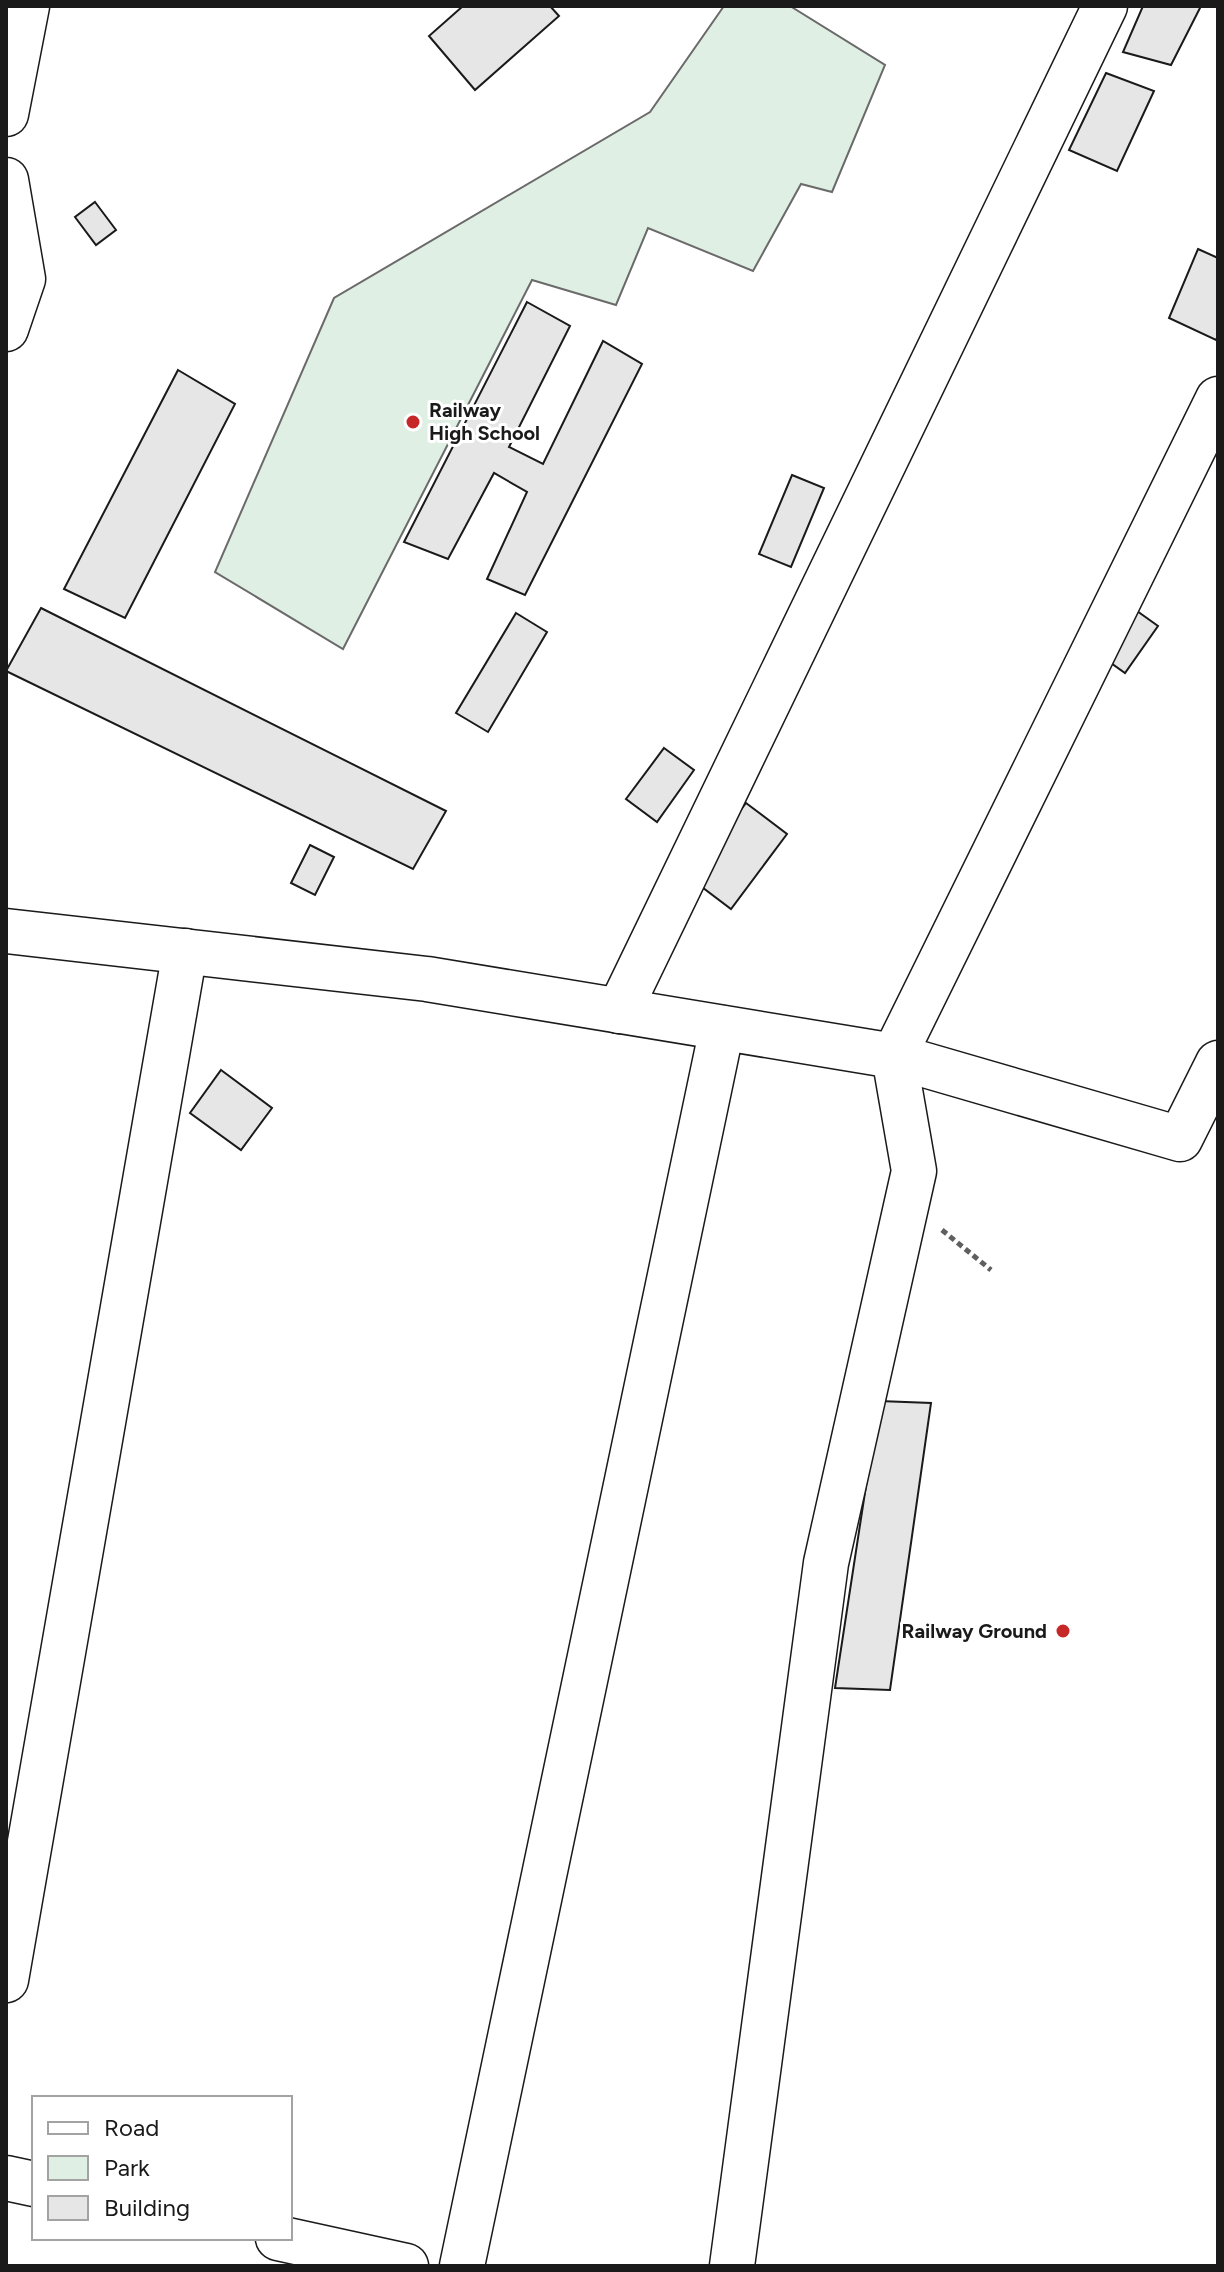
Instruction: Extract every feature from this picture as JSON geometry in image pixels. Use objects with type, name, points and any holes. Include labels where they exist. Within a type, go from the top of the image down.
[{"type":"street","points":[[6,114],[27,6]]},
{"type":"street","points":[[619,1011],[1105,6]]},
{"type":"street","points":[[6,180],[23,279],[6,329]]},
{"type":"street","points":[[732,2266],[826,1563],[914,1171],[894,1056],[1218,399]]},
{"type":"street","points":[[6,931],[427,979],[894,1056],[1180,1139],[1218,1063]]},
{"type":"street","points":[[6,1980],[185,951]]},
{"type":"street","points":[[462,2266],[722,1028]]},
{"type":"street","points":[[6,2178],[32,2184]]},
{"type":"street","points":[[287,2240],[406,2266]]},
{"type":"path","points":[[908,1201],[991,1270]]},
{"type":"green space","points":[[724,6],[790,6],[885,65],[832,192],[801,184],[753,271],[648,228],[616,305],[532,280],[343,649],[215,572],[334,298],[650,112]]},
{"type":"building","points":[[463,6],[550,6],[559,16],[475,90],[429,36]]},
{"type":"building","points":[[1143,6],[1201,6],[1171,65],[1123,52]]},
{"type":"building","points":[[1106,73],[1154,91],[1117,171],[1069,150]]},
{"type":"building","points":[[95,202],[116,230],[96,245],[75,217]]},
{"type":"building","points":[[1198,249],[1218,258],[1216,340],[1169,318]]},
{"type":"building","points":[[527,302],[570,326],[509,447],[543,464],[603,341],[642,364],[525,595],[487,579],[527,492],[494,473],[448,559],[404,542]]},
{"type":"building","points":[[178,370],[235,404],[125,618],[64,589]]},
{"type":"building","points":[[792,475],[824,488],[791,567],[759,554]]},
{"type":"building","points":[[1130,606],[1158,626],[1125,673],[1097,653]]},
{"type":"building","points":[[41,608],[446,811],[413,869],[6,671]]},
{"type":"building","points":[[516,613],[547,632],[488,732],[456,713]]},
{"type":"building","points":[[664,748],[694,770],[657,822],[626,799]]},
{"type":"building","points":[[746,803],[787,834],[731,909],[690,878]]},
{"type":"building","points":[[310,845],[334,857],[315,895],[291,883]]},
{"type":"building","points":[[221,1070],[272,1108],[241,1150],[190,1113]]},
{"type":"building","points":[[879,1401],[931,1403],[890,1690],[835,1688]]},
{"type":"place","name":"Railway High School","points":[[413,422]]},
{"type":"place","name":"Railway Ground","points":[[1063,1631]]}]
